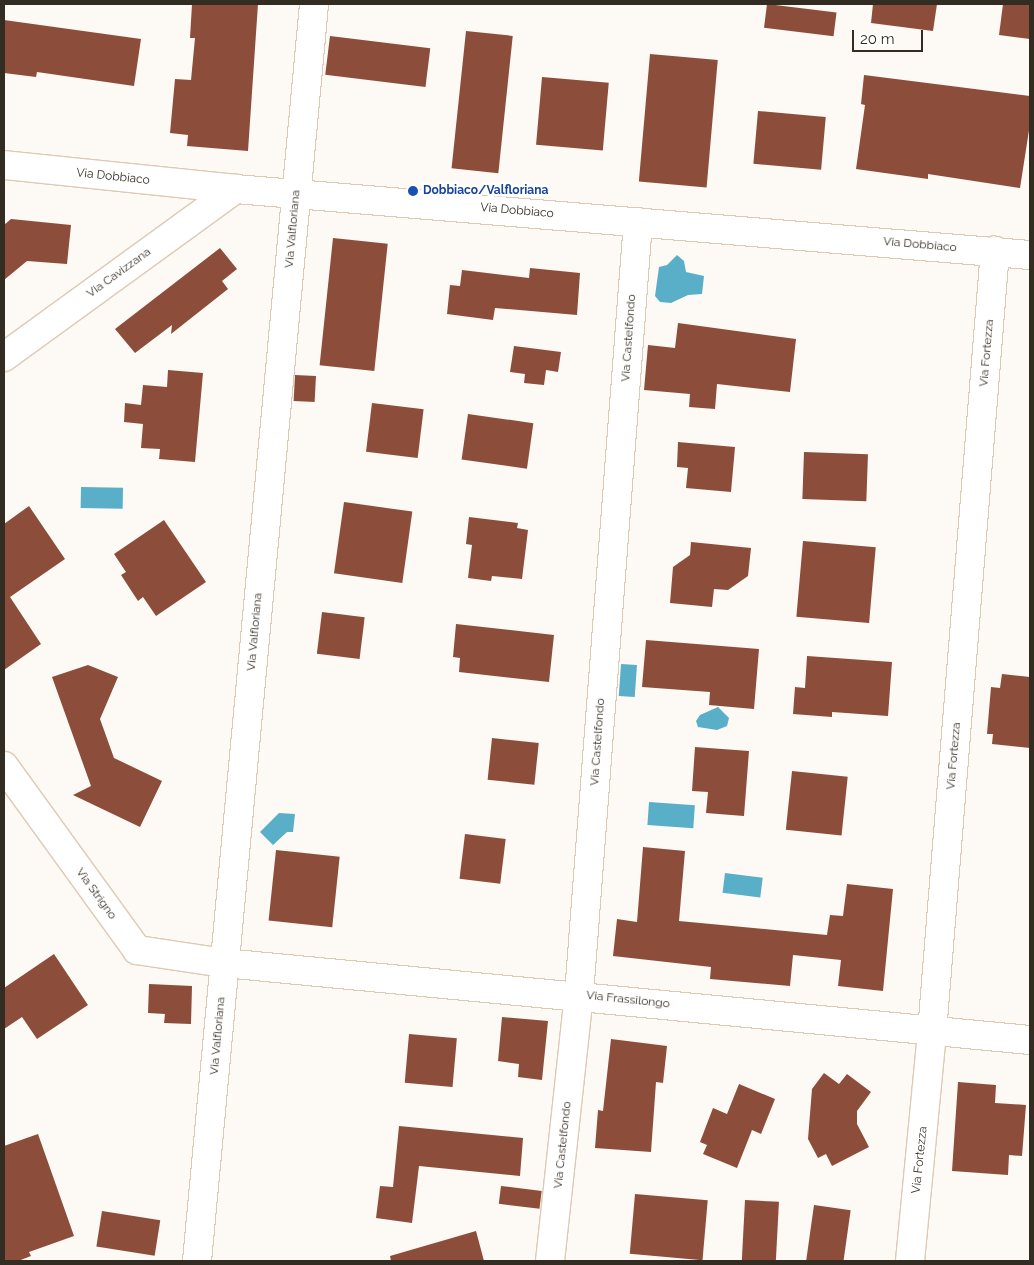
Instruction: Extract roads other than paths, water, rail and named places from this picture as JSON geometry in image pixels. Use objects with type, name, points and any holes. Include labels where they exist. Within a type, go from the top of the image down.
[{"type":"street","name":"Via Valfloriana","points":[[197,1261],[314,4]]},
{"type":"street","name":"Via Dobbiaco","points":[[4,165],[235,189],[296,192],[1030,255]]},
{"type":"street","name":"Via Cavizzana","points":[[4,357],[235,189]]},
{"type":"street","name":"Via Castelfondo","points":[[550,1261],[579,994],[638,222]]},
{"type":"street","name":"Via Fortezza","points":[[910,1261],[932,1032],[995,251]]},
{"type":"street","name":"Via Strigno","points":[[4,766],[138,950],[224,963]]},
{"type":"street","name":"Via Frassilongo","points":[[224,963],[579,994],[932,1032],[1030,1040]]},
{"type":"water","points":[[677,255],[684,261],[686,272],[704,276],[702,294],[688,295],[671,303],[660,302],[655,296],[659,267],[667,265]]},
{"type":"water","points":[[81,487],[123,488],[123,509],[81,508]]},
{"type":"water","points":[[621,664],[637,665],[635,697],[619,696]]},
{"type":"water","points":[[718,707],[729,718],[727,726],[717,730],[698,727],[696,721],[700,715]]},
{"type":"water","points":[[649,802],[695,805],[693,828],[647,825]]},
{"type":"water","points":[[279,813],[295,814],[293,832],[287,832],[273,845],[260,832]]},
{"type":"water","points":[[725,873],[763,878],[760,897],[723,893]]},
{"type":"place","name":"Dobbiaco/Valfloriana","points":[[413,191]]}]
